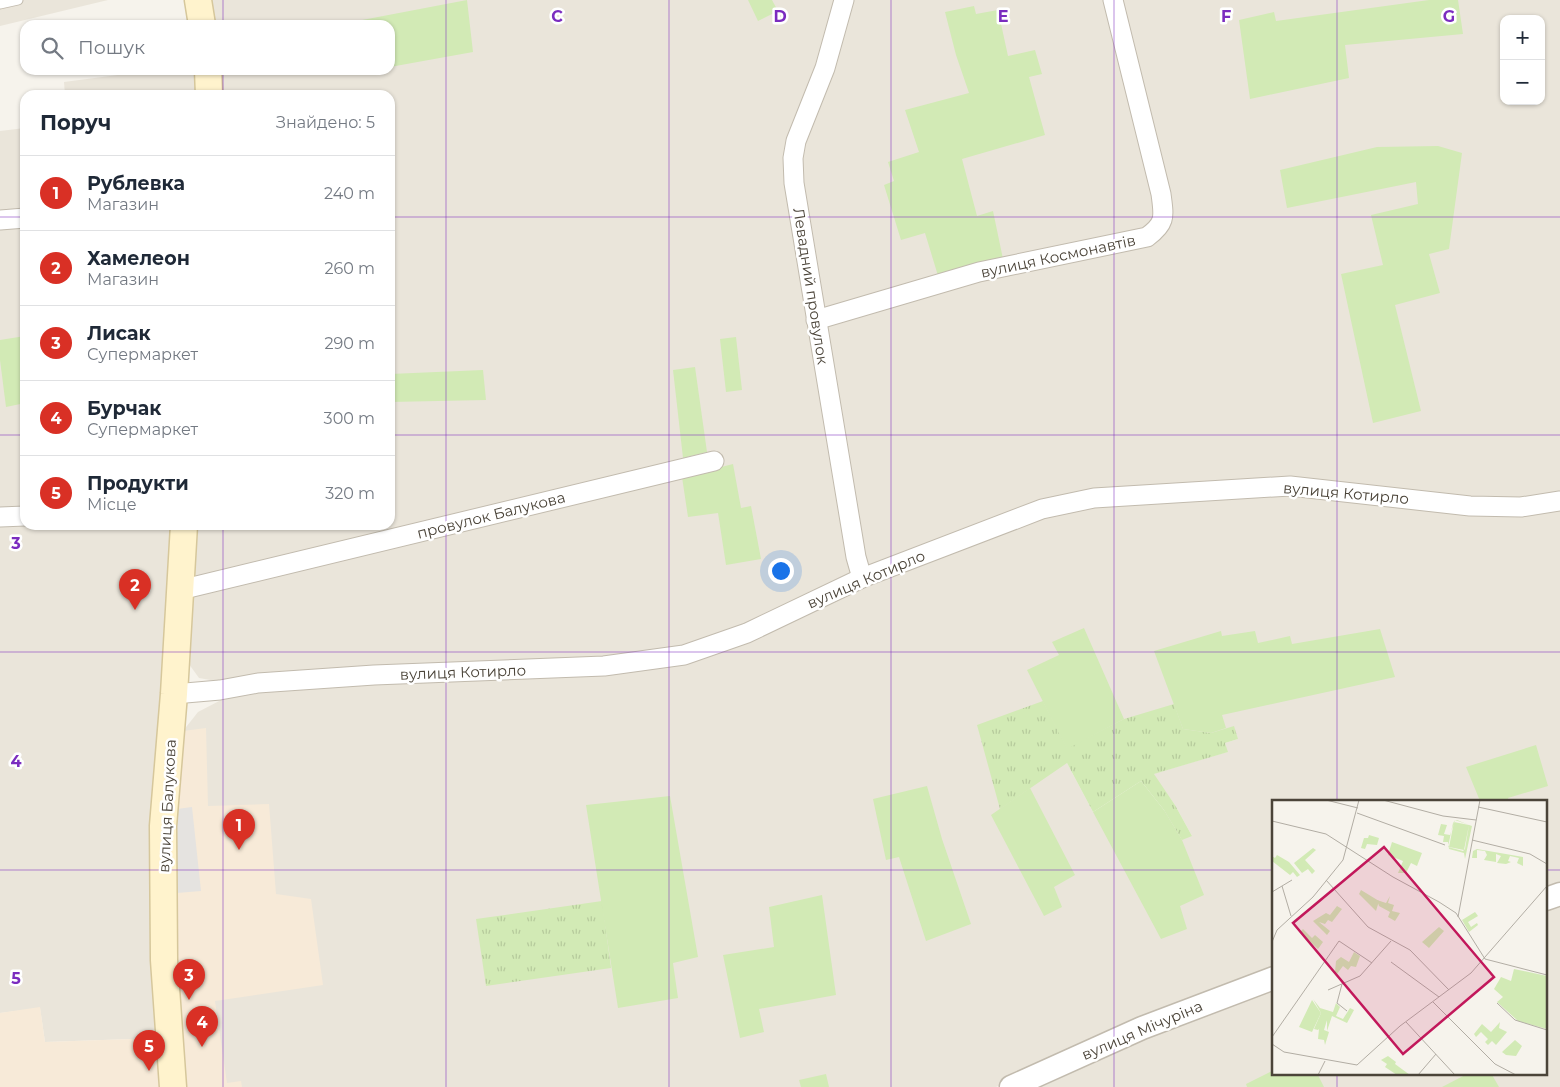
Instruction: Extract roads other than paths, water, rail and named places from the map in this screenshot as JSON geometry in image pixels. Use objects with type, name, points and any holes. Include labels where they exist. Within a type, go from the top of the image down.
[{"type":"main road","points":[[198,0],[201,20]]},
{"type":"main road","points":[[208,75],[209,90]]},
{"type":"main road","name":"вулиця Балукова","points":[[173,1087],[164,960],[162,826],[174,694],[184,530]]},
{"type":"street","name":"Левадний провулок","points":[[844,0],[825,68],[796,141],[793,158],[794,183],[816,320],[856,556],[862,578]]},
{"type":"street","name":"вулиця Космонавтів","points":[[816,320],[979,272],[1146,237],[1159,228],[1163,213],[1161,194],[1113,0]]},
{"type":"street","points":[[0,220],[20,218]]},
{"type":"street","name":"провулок Балукова","points":[[180,590],[714,461]]},
{"type":"street","name":"вулиця Котирло","points":[[174,694],[220,690],[258,683],[364,676],[604,666],[684,655],[747,633],[862,578],[1042,509],[1094,498],[1290,486],[1470,506],[1521,507],[1560,501]]},
{"type":"street","points":[[0,518],[20,516]]},
{"type":"street","points":[[1548,898],[1560,894]]},
{"type":"street","name":"вулиця Мічуріна","points":[[1011,1087],[1142,1028],[1272,979]]},
{"type":"lane","points":[[0,4],[18,0]]},
{"type":"place","name":"Хамелеон","points":[[135,610]]},
{"type":"place","name":"Рублевка","points":[[239,850]]},
{"type":"place","name":"Лисак","points":[[189,1000]]},
{"type":"place","name":"Бурчак","points":[[202,1047]]},
{"type":"place","name":"Продукти","points":[[149,1071]]}]
